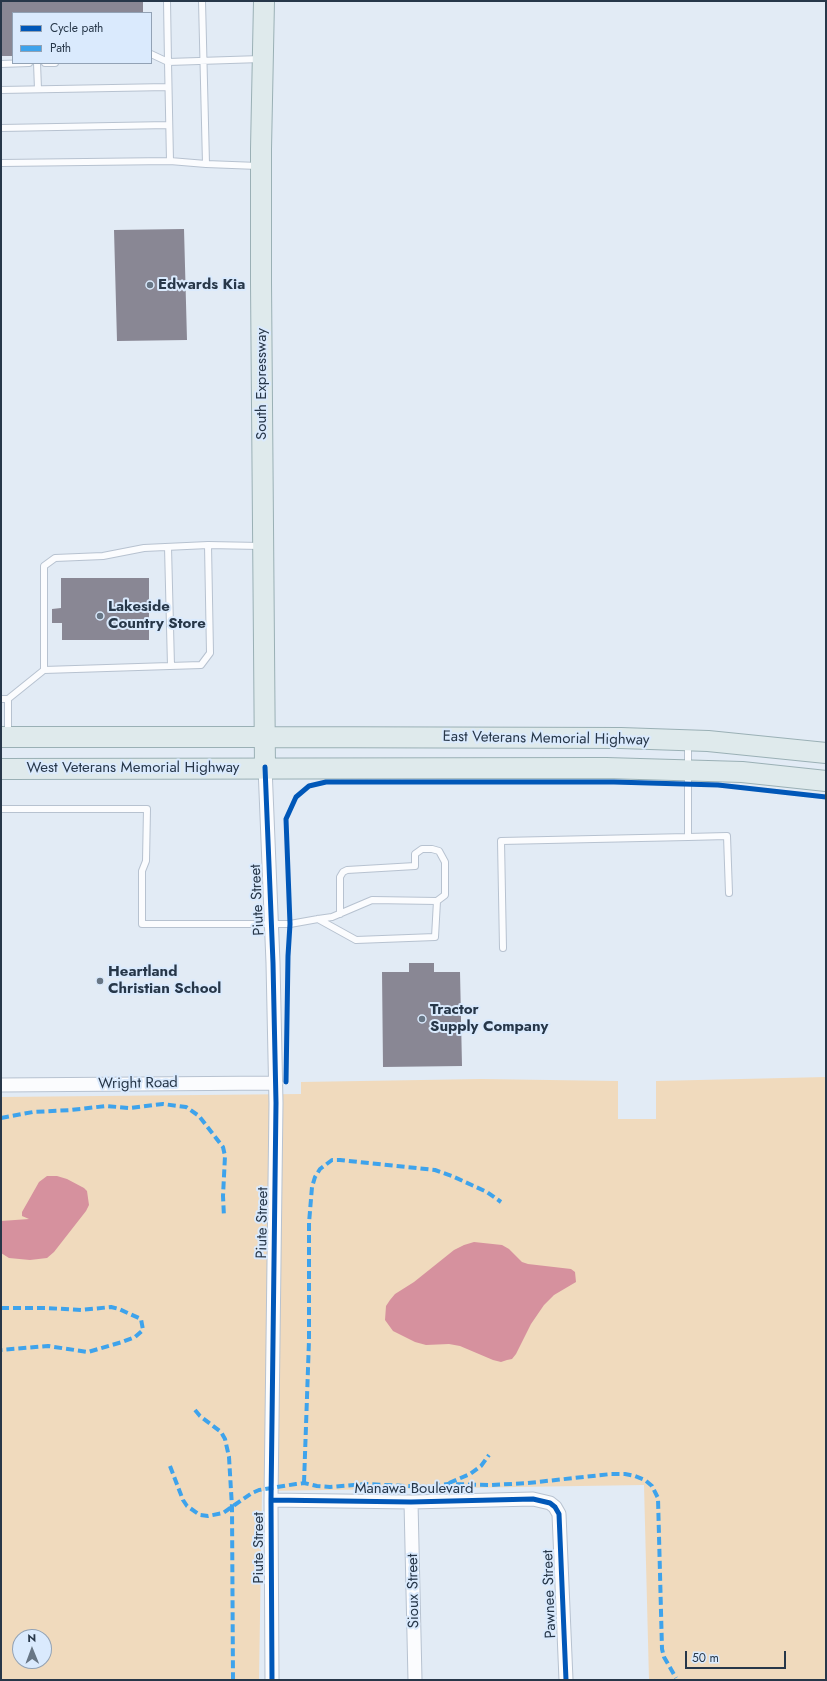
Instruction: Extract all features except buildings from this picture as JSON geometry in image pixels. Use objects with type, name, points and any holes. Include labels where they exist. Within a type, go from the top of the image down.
[{"type":"main road","name":"South Expressway","points":[[264,1],[261,166],[265,767]]},
{"type":"main road","name":"West Veterans Memorial Highway","points":[[5,737],[265,736]]},
{"type":"main road","name":"East Veterans Memorial Highway","points":[[265,736],[621,738],[688,741],[826,752]]},
{"type":"main road","name":"West Veterans Memorial Highway","points":[[1,769],[265,767]]},
{"type":"main road","name":"East Veterans Memorial Highway","points":[[265,767],[606,768],[742,772],[826,780]]},
{"type":"street","name":"Piute Street","points":[[265,767],[272,924],[276,1082],[271,1500],[272,1680]]},
{"type":"street","name":"Wright Road","points":[[1,1085],[276,1082]]},
{"type":"street","name":"Manawa Boulevard","points":[[271,1500],[411,1502],[534,1499],[546,1501],[555,1507]]},
{"type":"street","name":"Sioux Street","points":[[411,1502],[416,1680]]},
{"type":"street","name":"Pawnee Street","points":[[555,1507],[559,1514],[566,1680]]},
{"type":"lane","points":[[167,1],[170,161]]},
{"type":"lane","points":[[202,1],[206,164]]},
{"type":"lane","points":[[152,54],[168,62],[262,59]]},
{"type":"lane","points":[[1,64],[12,64]]},
{"type":"lane","points":[[37,64],[38,89]]},
{"type":"lane","points":[[1,90],[168,87]]},
{"type":"lane","points":[[1,128],[169,125]]},
{"type":"lane","points":[[1,163],[170,161],[261,166]]},
{"type":"lane","points":[[1,699],[8,699],[44,670],[201,665],[210,653],[208,546]]},
{"type":"lane","points":[[44,670],[44,566],[55,558],[103,556],[144,548],[263,546]]},
{"type":"lane","points":[[168,547],[170,666]]},
{"type":"lane","points":[[5,737],[8,699]]},
{"type":"lane","points":[[688,741],[688,837]]},
{"type":"lane","points":[[1,804],[3,809],[147,809],[146,861],[142,871],[142,924],[290,924],[332,917],[340,914],[372,900],[437,901],[446,894],[445,862],[439,851],[422,849],[416,854],[415,866],[347,870],[343,872],[340,876],[340,914]]},
{"type":"lane","points":[[503,948],[501,841],[727,836],[729,892]]},
{"type":"lane","points":[[318,919],[356,940],[435,937],[437,901]]},
{"type":"shaded area","points":[[826,1077],[826,1680],[649,1680],[644,1485],[262,1491],[259,1680],[1,1680],[1,1097],[301,1094],[301,1082],[481,1079],[618,1081],[618,1119],[656,1119],[656,1081]]},
{"type":"shaded area","points":[[47,1176],[57,1176],[67,1179],[84,1188],[87,1191],[89,1205],[54,1252],[47,1258],[30,1260],[9,1258],[1,1253],[1,1221],[29,1219],[22,1216],[22,1212],[39,1182]]},
{"type":"shaded area","points":[[474,1242],[502,1245],[509,1249],[522,1262],[528,1264],[571,1269],[575,1272],[576,1282],[554,1295],[544,1305],[531,1324],[512,1359],[501,1362],[460,1346],[449,1344],[426,1345],[415,1342],[393,1331],[385,1320],[386,1306],[395,1294],[414,1282],[454,1250]]},
{"type":"marked path","points":[[1,1118],[33,1112],[106,1106],[129,1108],[163,1104],[186,1107],[199,1116],[223,1147],[225,1156],[223,1196],[224,1217]]},
{"type":"marked path","points":[[304,1483],[309,1340],[309,1223],[312,1187],[315,1177],[320,1169],[332,1160],[340,1160],[435,1170],[487,1192],[501,1202]]},
{"type":"marked path","points":[[1,1308],[81,1310],[111,1307],[141,1319],[143,1330],[135,1337],[88,1352],[48,1346],[1,1350]]},
{"type":"marked path","points":[[195,1410],[200,1416],[221,1432],[225,1439],[229,1457],[232,1507],[233,1680]]},
{"type":"marked path","points":[[449,1483],[470,1474],[481,1466],[489,1455]]},
{"type":"marked path","points":[[170,1466],[183,1500],[187,1506],[200,1515],[208,1516],[223,1513],[252,1493],[259,1490],[304,1483],[330,1487],[366,1484],[426,1487],[448,1484],[492,1485],[528,1483],[611,1474],[625,1474],[645,1480],[652,1486],[658,1498],[662,1649],[664,1657],[676,1678]]},
{"type":"cycle path","points":[[265,767],[273,963],[276,1103],[271,1500],[272,1680]]},
{"type":"cycle path","points":[[286,1082],[290,924],[286,819],[296,797],[309,786],[326,782],[614,782],[718,785],[826,797]]},
{"type":"cycle path","points":[[271,1500],[411,1502],[533,1499],[550,1503],[555,1507],[559,1514],[566,1680]]},
{"type":"place","name":"Edwards Kia","points":[[150,285]]},
{"type":"place","name":"Lakeside Country Store","points":[[100,616]]},
{"type":"place","name":"Heartland Christian School","points":[[100,981]]},
{"type":"place","name":"Tractor Supply Company","points":[[422,1019]]}]
